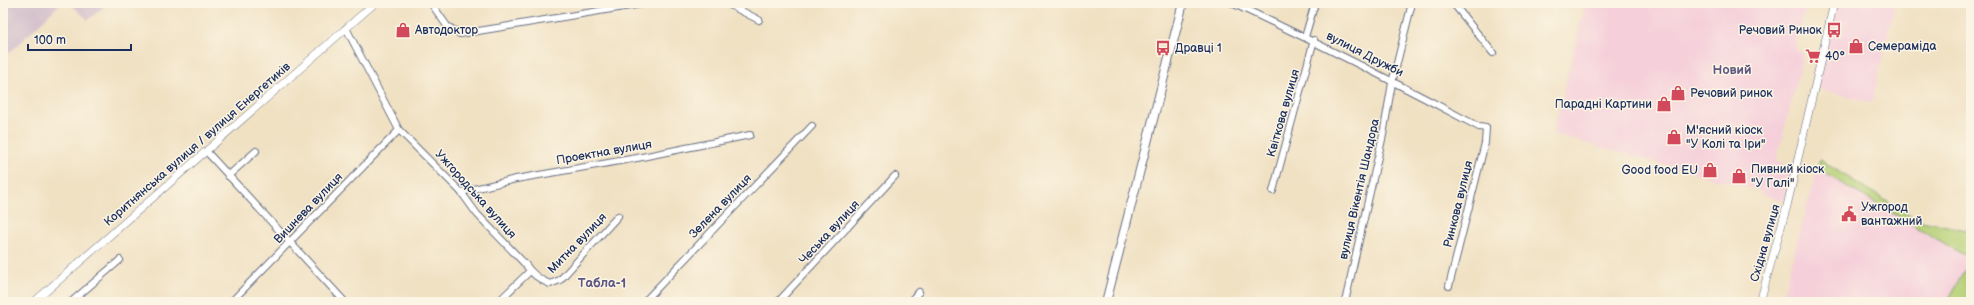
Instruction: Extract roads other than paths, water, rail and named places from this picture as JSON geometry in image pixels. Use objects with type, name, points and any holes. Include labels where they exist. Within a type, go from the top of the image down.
[{"type":"main road","points":[[1106,302],[1184,3]]},
{"type":"street","name":"Коритнянська вулиця / вулиця Енергетиків","points":[[34,302],[375,3]]},
{"type":"street","points":[[431,3],[448,26],[460,34],[648,3]]},
{"type":"street","points":[[726,3],[759,20]]},
{"type":"street","name":"вулиця Дружби","points":[[1232,3],[1314,40],[1479,127],[1486,128]]},
{"type":"street","points":[[1305,37],[1315,3]]},
{"type":"street","name":"вулиця Вікентія Шандора","points":[[1345,302],[1383,135],[1392,80],[1412,3]]},
{"type":"street","points":[[1453,3],[1493,53]]},
{"type":"street","name":"Східна вулиця","points":[[1760,302],[1787,206],[1834,3]]},
{"type":"street","name":"Ужгородська вулиця","points":[[346,28],[399,130],[461,192],[477,214],[530,271],[550,284]]},
{"type":"street","name":"Квіткова вулиця","points":[[1273,191],[1314,40]]},
{"type":"street","name":"Зелена вулиця","points":[[644,302],[812,126]]},
{"type":"street","name":"Ринкова вулиця","points":[[1448,286],[1485,143],[1486,128]]},
{"type":"street","name":"Вишнева вулиця","points":[[231,302],[399,130]]},
{"type":"street","name":"Проектна вулиця","points":[[461,192],[516,179],[637,158],[750,135]]},
{"type":"street","points":[[206,151],[345,302]]},
{"type":"street","points":[[228,176],[256,151]]},
{"type":"street","name":"Чеська вулиця","points":[[778,302],[895,176]]},
{"type":"street","name":"Митна вулиця","points":[[550,284],[560,280],[618,216]]},
{"type":"street","points":[[71,302],[120,260]]},
{"type":"street","name":"Митна вулиця","points":[[498,302],[530,271]]},
{"type":"street","points":[[909,302],[919,292]]},
{"type":"place","name":"Автодоктор","points":[[403,30]]},
{"type":"place","name":"Речовий Ринок","points":[[1834,30]]},
{"type":"place","name":"Семераміда","points":[[1856,46]]},
{"type":"place","name":"Дравці 1","points":[[1163,48]]},
{"type":"place","name":"40°","points":[[1813,56]]},
{"type":"place","name":"Речовий ринок","points":[[1678,93]]},
{"type":"place","name":"Парадні Картини","points":[[1664,104]]},
{"type":"place","name":"М'ясний кіоск \"У Колі та Іри\"","points":[[1674,137]]},
{"type":"place","name":"Good food EU","points":[[1710,170]]},
{"type":"place","name":"Пивний кіоск \"У Галі\"","points":[[1739,176]]},
{"type":"place","name":"Ужгород вантажний","points":[[1849,214]]},
{"type":"district","name":"Новий","points":[[1732,69]]},
{"type":"district","name":"Табла-1","points":[[602,282]]}]
